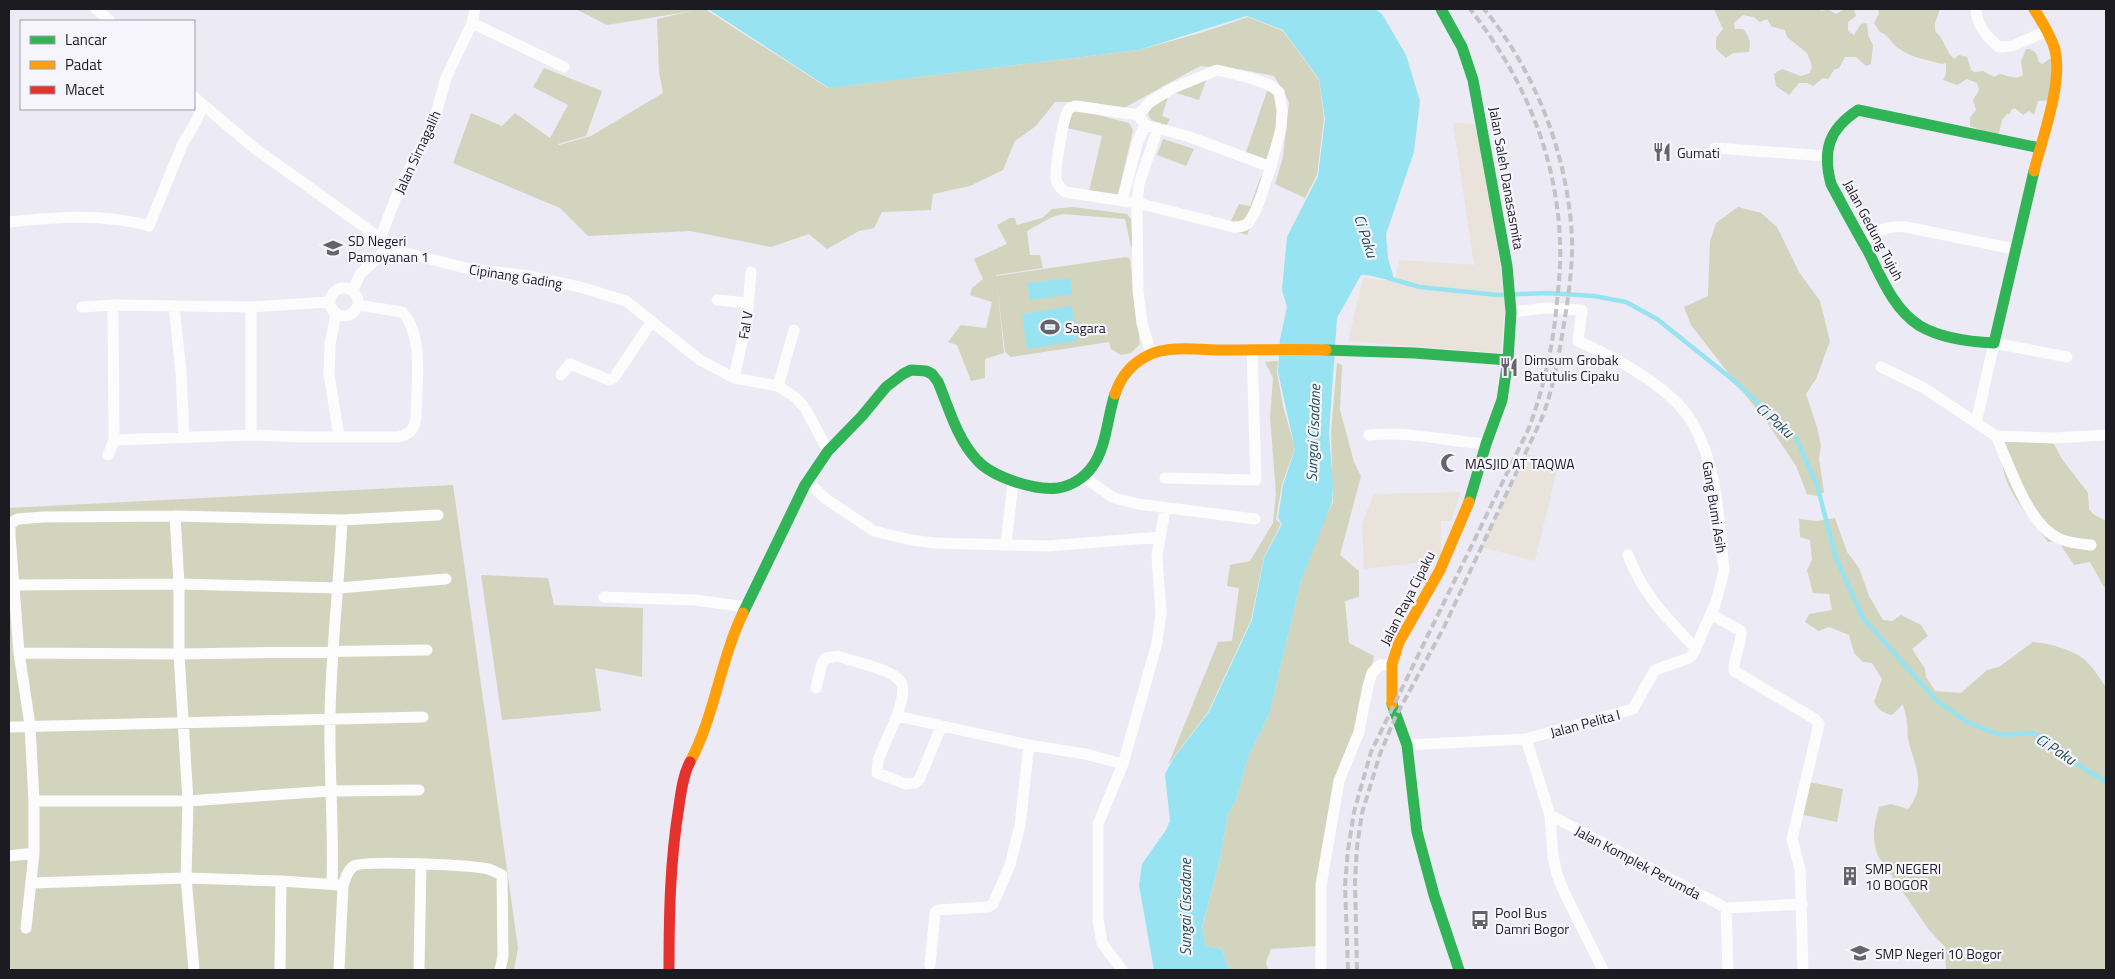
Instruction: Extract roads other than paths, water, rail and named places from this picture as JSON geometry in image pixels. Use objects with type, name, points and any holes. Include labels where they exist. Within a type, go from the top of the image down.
[{"type":"main road","name":"Jalan Saleh Danasasmita","points":[[1441,9],[1462,47],[1473,80],[1507,266],[1511,312],[1508,360]]},
{"type":"main road","points":[[1994,343],[2014,249],[2056,77],[2055,51],[2034,9]]},
{"type":"main road","name":"Jalan Gedung Tujuh","points":[[1994,343],[1945,335],[1920,326],[1894,300],[1831,184],[1826,166],[1827,147],[1842,120],[1858,110],[2040,148]]},
{"type":"main road","points":[[669,970],[669,908],[674,836],[681,794],[688,765],[701,741],[733,633],[805,485],[828,451],[862,416],[886,387],[903,374],[911,370],[919,370],[926,371],[936,378],[962,441],[975,460],[987,471],[1013,483],[1058,488],[1085,478],[1095,462],[1104,436],[1115,388],[1128,369],[1151,354],[1271,349],[1353,351],[1508,360]]},
{"type":"main road","name":"Jalan Raya Cipaku","points":[[1459,970],[1434,895],[1417,832],[1407,745],[1392,706],[1392,664],[1399,642],[1440,570],[1466,511],[1486,444],[1502,400],[1508,360]]},
{"type":"street","points":[[96,9],[109,20]]},
{"type":"street","name":"Jalan Sirnagalih","points":[[380,239],[398,192],[434,122],[446,78],[472,23],[475,9]]},
{"type":"street","points":[[1976,9],[1978,22],[1986,36],[1999,47],[2012,46],[2047,32]]},
{"type":"street","points":[[472,23],[564,67]]},
{"type":"street","points":[[1138,116],[1150,102],[1170,89],[1217,70],[1270,85],[1279,92],[1282,110],[1281,128],[1271,167],[1249,222],[1242,227],[1233,227],[1138,203],[1065,192],[1059,187],[1056,175],[1065,115],[1069,108],[1076,106],[1138,116],[1145,125],[1187,136],[1271,167]]},
{"type":"street","name":"Cipinang Gading","points":[[195,98],[253,147],[391,246],[403,252],[465,268],[531,276],[616,296],[632,303],[700,360],[734,378],[778,386],[795,397],[805,408],[828,451]]},
{"type":"street","points":[[9,222],[85,217],[131,221],[149,226],[183,143],[198,120],[203,105]]},
{"type":"street","points":[[1122,201],[1137,144],[1145,125]]},
{"type":"street","points":[[1151,354],[1142,322],[1138,290],[1138,203],[1139,184],[1158,128]]},
{"type":"street","points":[[1715,148],[1826,156]]},
{"type":"street","points":[[1862,240],[1892,226],[1906,227],[2014,249]]},
{"type":"street","points":[[353,290],[360,274],[391,246]]},
{"type":"street","name":"Fal V","points":[[734,378],[744,335],[752,272]]},
{"type":"street","points":[[336,313],[346,316],[356,310],[358,305],[357,297],[353,290],[338,289],[332,294],[330,302],[336,313],[330,344],[329,374],[339,437]]},
{"type":"street","points":[[716,300],[748,303]]},
{"type":"street","points":[[82,307],[113,305],[251,307],[330,302]]},
{"type":"street","points":[[108,455],[114,440],[113,305]]},
{"type":"street","points":[[114,440],[251,434],[339,437],[398,437],[407,435],[414,428],[416,418],[416,350],[409,320],[402,312],[396,310],[358,305]]},
{"type":"street","points":[[174,306],[181,372],[184,437]]},
{"type":"street","points":[[251,307],[251,434]]},
{"type":"street","name":"Gang Bumi Asih","points":[[1511,312],[1546,308],[1582,310],[1578,341],[1628,367],[1662,390],[1685,412],[1699,436],[1707,457],[1714,486],[1724,571],[1719,593],[1711,614]]},
{"type":"street","points":[[561,375],[570,364],[609,380],[614,378],[652,321]]},
{"type":"street","points":[[778,386],[794,330]]},
{"type":"street","points":[[1976,422],[1994,343]]},
{"type":"street","name":"Jalan Gedung Tujuh","points":[[1994,343],[2067,357]]},
{"type":"street","points":[[1165,478],[1256,480],[1252,350]]},
{"type":"street","points":[[1881,367],[1924,388],[1996,436],[2028,506],[2038,521],[2048,532],[2060,539],[2091,545]]},
{"type":"street","points":[[1369,436],[1404,434],[1449,441],[1486,444]]},
{"type":"street","points":[[1996,436],[2054,438],[2106,435]]},
{"type":"street","points":[[1085,478],[1114,498],[1138,504],[1165,509],[1255,519]]},
{"type":"street","points":[[808,482],[826,499],[874,531],[934,543],[1048,546],[1160,537]]},
{"type":"street","points":[[1006,544],[1013,483]]},
{"type":"street","points":[[1122,970],[1102,943],[1098,920],[1098,824],[1123,764],[1157,643],[1162,613],[1156,566],[1165,509]]},
{"type":"street","points":[[26,928],[34,853],[34,801],[30,726],[13,618],[14,585],[10,525],[18,519],[43,517],[175,516],[342,520],[438,515]]},
{"type":"street","points":[[175,516],[179,584],[182,724],[188,802],[186,878],[194,970]]},
{"type":"street","points":[[339,970],[338,885],[330,791],[330,720],[332,651],[339,588],[342,520]]},
{"type":"street","points":[[1628,555],[1635,573],[1656,606],[1696,649],[1711,614],[1741,631],[1741,640],[1734,658],[1734,670],[1815,719],[1819,724],[1792,834],[1800,869],[1803,970]]},
{"type":"street","points":[[14,585],[179,584],[339,588],[446,579]]},
{"type":"street","points":[[604,597],[695,600],[746,607]]},
{"type":"street","name":"Jalan Pelita I","points":[[1407,745],[1526,738],[1633,709],[1655,670],[1689,658],[1696,649]]},
{"type":"street","points":[[19,654],[179,654],[427,650]]},
{"type":"street","points":[[816,688],[822,663],[830,656],[838,656],[894,675],[902,685],[902,692],[897,716],[878,760],[877,773],[906,784],[915,783],[920,778],[941,727]]},
{"type":"street","points":[[1322,970],[1321,885],[1339,781],[1359,732],[1372,673],[1380,665],[1392,664]]},
{"type":"street","points":[[897,716],[1029,745],[1085,754],[1123,764]]},
{"type":"street","points":[[9,727],[423,718]]},
{"type":"street","name":"Jalan Komplek Perumda","points":[[1526,738],[1550,815],[1553,856],[1557,874],[1603,970]]},
{"type":"street","points":[[930,965],[935,913],[938,910],[988,907],[993,904],[1010,865],[1020,825],[1029,745]]},
{"type":"street","points":[[34,801],[188,802],[330,791],[419,790]]},
{"type":"street","name":"Jalan Komplek Perumda","points":[[1550,815],[1726,908]]},
{"type":"street","points":[[9,856],[34,853]]},
{"type":"street","points":[[338,885],[352,866],[362,863],[486,868],[502,875],[503,956],[500,970]]},
{"type":"street","points":[[419,970],[421,864]]},
{"type":"street","points":[[31,883],[186,878],[338,885]]},
{"type":"street","points":[[280,970],[281,881]]},
{"type":"street","points":[[1728,970],[1726,908],[1802,904]]},
{"type":"water","name":"Sungai Cisadane","points":[[708,9],[1375,9],[1382,14],[1406,55],[1420,101],[1414,152],[1386,234],[1388,258],[1394,279],[1361,275],[1337,318],[1329,434],[1333,485],[1332,502],[1301,581],[1269,715],[1249,755],[1236,800],[1228,814],[1220,859],[1202,928],[1206,946],[1222,949],[1229,970],[1154,970],[1139,885],[1142,864],[1166,830],[1170,821],[1165,774],[1173,759],[1209,712],[1252,620],[1264,558],[1282,524],[1278,518],[1283,485],[1295,449],[1278,372],[1280,339],[1287,307],[1282,290],[1287,237],[1318,176],[1325,119],[1319,79],[1283,30],[1247,16],[1139,50],[829,88]]},
{"type":"water","points":[[1070,278],[1072,294],[1030,300],[1027,283]]},
{"type":"water","name":"Sagara","points":[[1072,306],[1077,341],[1027,349],[1022,314]]},
{"type":"waterway","name":"Ci Paku","points":[[1388,278],[1420,287],[1498,295],[1547,293],[1594,296],[1626,302],[1657,319],[1732,379],[1795,436],[1817,485],[1836,558],[1863,618],[1936,700],[1967,722],[2000,735],[2033,733],[2066,757],[2106,782]]},
{"type":"railway","points":[[1348,970],[1345,885],[1348,850],[1354,812],[1371,752],[1529,428],[1543,382],[1555,318],[1560,272],[1560,242],[1552,178],[1544,148],[1534,118],[1521,89],[1506,61],[1470,9]]},
{"type":"railway","points":[[1357,970],[1355,881],[1357,847],[1362,813],[1380,754],[1395,718],[1444,627],[1541,420],[1554,379],[1568,300],[1572,262],[1572,238],[1564,176],[1556,146],[1534,88],[1503,34],[1484,9]]},
{"type":"place","name":"Gumati","points":[[1662,152]]},
{"type":"place","name":"SD Negeri Pamoyanan 1","points":[[333,248]]},
{"type":"place","name":"Sagara","points":[[1050,327]]},
{"type":"place","name":"Dimsum Grobak Batutulis Cipaku","points":[[1509,367]]},
{"type":"place","name":"MASJID AT TAQWA","points":[[1450,463]]},
{"type":"place","name":"SMP NEGERI 10 BOGOR","points":[[1850,876]]},
{"type":"place","name":"Pool Bus Damri Bogor","points":[[1480,920]]},
{"type":"place","name":"SMP Negeri 10 Bogor","points":[[1860,953]]}]
